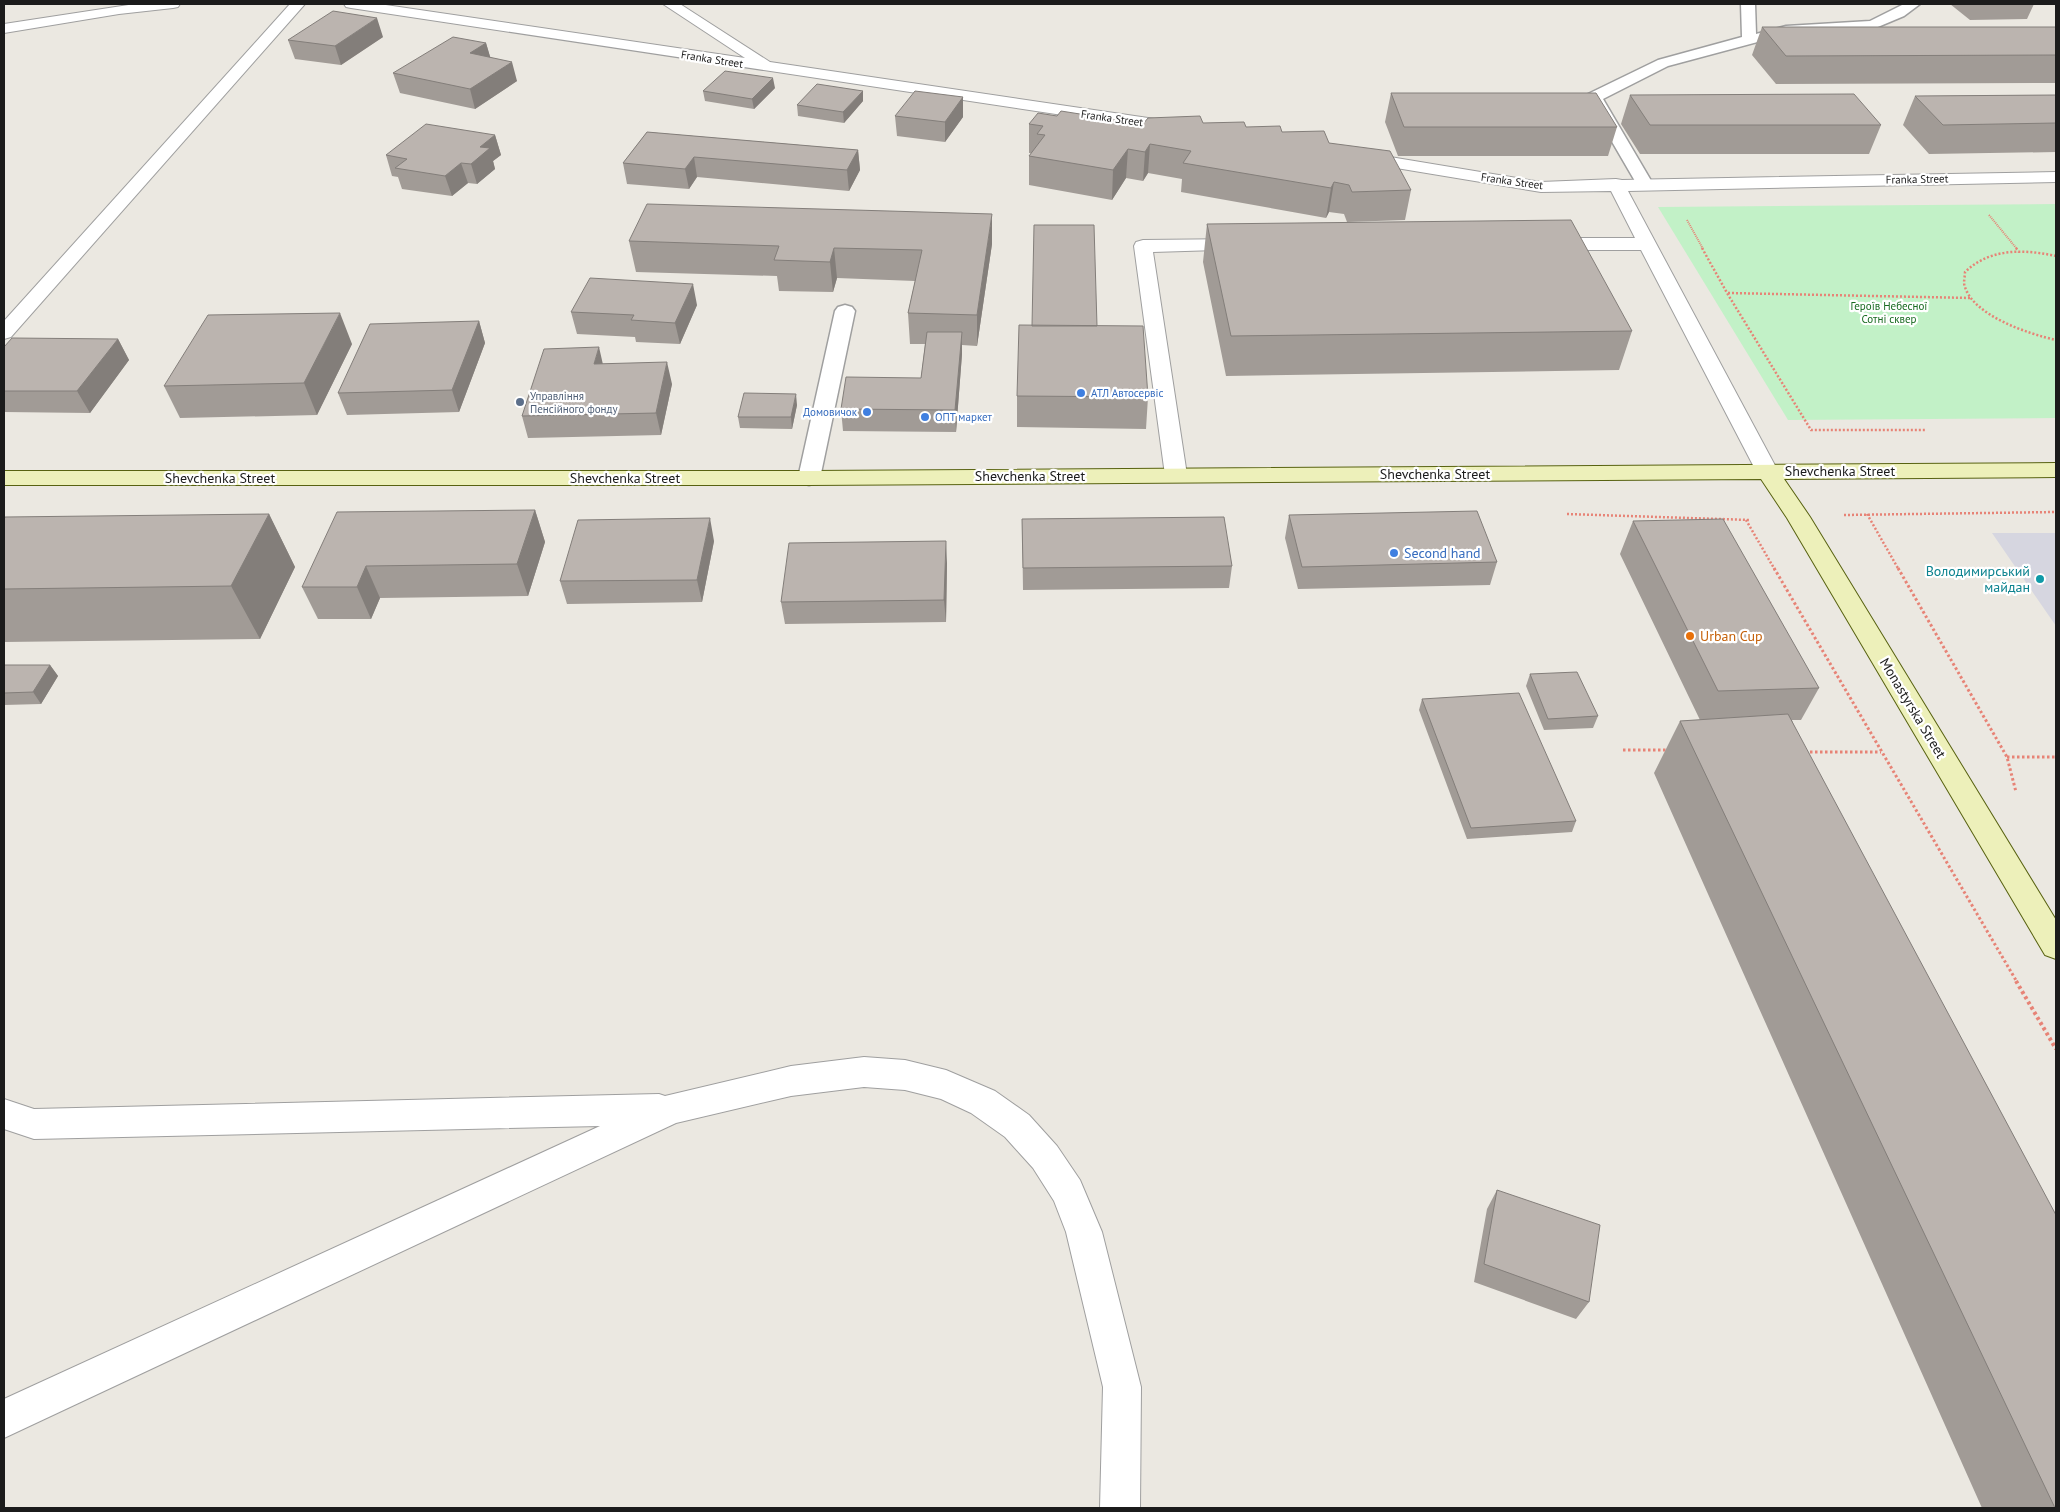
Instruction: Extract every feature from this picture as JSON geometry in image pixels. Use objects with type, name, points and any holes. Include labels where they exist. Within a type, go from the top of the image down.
[{"type":"main road","name":"Shevchenka Street","points":[[4,478],[809,478],[2056,470]]},
{"type":"main road","name":"Monastyrska Street","points":[[1766,471],[1798,517],[2056,946]]},
{"type":"street","points":[[4,29],[119,10],[174,4]]},
{"type":"street","points":[[4,333],[298,4]]},
{"type":"street","name":"Franka Street","points":[[351,4],[1194,130]]},
{"type":"street","points":[[670,4],[772,68]]},
{"type":"street","name":"Franka Street","points":[[1340,153],[1541,187],[1616,184],[2056,177]]},
{"type":"street","points":[[1616,184],[1766,471]]},
{"type":"street","points":[[1528,244],[1646,244]]},
{"type":"street","points":[[1176,475],[1143,246],[1262,245]]},
{"type":"street","points":[[4,1114],[34,1124],[670,1109],[791,1081],[864,1072],[905,1075],[946,1085],[983,1102],[1017,1126],[1045,1157],[1068,1192],[1084,1232],[1122,1387],[1120,1508]]},
{"type":"street","points":[[4,1419],[670,1109]]},
{"type":"lane","points":[[1748,4],[1749,39]]},
{"type":"lane","points":[[1645,184],[1594,97],[1663,63],[1786,30],[1873,25],[1913,4]]},
{"type":"lane","points":[[809,478],[845,311]]},
{"type":"path","points":[[1988,214],[2020,252]]},
{"type":"path","points":[[1684,215],[1727,293],[1811,430],[1928,430]]},
{"type":"path","points":[[2056,256],[2020,252],[1992,255],[1973,263],[1965,272],[1964,287],[1971,298],[1990,314],[2012,326],[2056,340]]},
{"type":"path","points":[[1727,293],[1971,298]]},
{"type":"path","points":[[2018,799],[2007,757],[1866,514],[2056,512]]},
{"type":"path","points":[[1746,520],[2056,1050]]},
{"type":"path","points":[[1623,750],[1673,750]]},
{"type":"path","points":[[1802,752],[1882,752]]},
{"type":"path","points":[[2007,757],[2056,757]]},
{"type":"green space","name":"Героїв Небесної Сотні сквер","points":[[2056,204],[2056,418],[1788,420],[1658,207]]},
{"type":"shaded area","name":"Володимирський майдан","points":[[1992,533],[2056,533],[2056,626]]},
{"type":"building","points":[[333,11],[377,18],[335,46],[288,40]]},
{"type":"building","points":[[1762,27],[2056,27],[2056,55],[1786,56]]},
{"type":"building","points":[[453,37],[486,43],[470,53],[512,62],[470,89],[393,73]]},
{"type":"building","points":[[725,71],[773,78],[752,99],[703,91]]},
{"type":"building","points":[[817,84],[863,91],[843,112],[797,105]]},
{"type":"building","points":[[915,91],[963,97],[945,122],[895,116]]},
{"type":"building","points":[[1391,93],[1596,93],[1617,127],[1404,127]]},
{"type":"building","points":[[1854,94],[1881,125],[1650,125],[1630,95]]},
{"type":"building","points":[[2056,95],[2056,123],[1943,125],[1915,96]]},
{"type":"building","points":[[1061,111],[1143,124],[1148,118],[1200,116],[1203,123],[1244,122],[1246,127],[1280,126],[1282,132],[1324,131],[1329,143],[1390,151],[1411,190],[1352,192],[1349,185],[1334,182],[1331,188],[1183,163],[1191,151],[1150,144],[1145,152],[1128,149],[1113,170],[1029,156],[1045,135],[1037,134],[1043,126],[1029,124],[1038,113],[1057,116]]},
{"type":"building","points":[[426,124],[495,135],[480,147],[490,148],[471,164],[461,163],[445,176],[395,168],[407,159],[386,155]]},
{"type":"building","points":[[647,132],[858,150],[847,170],[694,157],[685,169],[623,163]]},
{"type":"building","points":[[647,204],[992,214],[977,315],[908,313],[922,250],[834,248],[830,262],[774,260],[779,246],[629,241]]},
{"type":"building","points":[[1571,220],[1632,331],[1231,336],[1207,224]]},
{"type":"building","points":[[1034,225],[1094,225],[1097,326],[1032,326]]},
{"type":"building","points":[[590,278],[693,284],[675,323],[631,320],[634,315],[571,312]]},
{"type":"building","points":[[340,313],[304,383],[164,386],[208,315]]},
{"type":"building","points":[[479,321],[452,390],[338,393],[370,324]]},
{"type":"building","points":[[1019,325],[1143,326],[1148,397],[1017,396]]},
{"type":"building","points":[[927,332],[962,332],[955,410],[841,409],[846,377],[921,378]]},
{"type":"building","points":[[12,338],[118,339],[77,391],[4,391],[4,347]]},
{"type":"building","points":[[599,347],[594,364],[667,362],[656,413],[522,416],[544,349]]},
{"type":"building","points":[[744,393],[796,394],[791,417],[738,417]]},
{"type":"building","points":[[535,510],[517,564],[366,566],[357,587],[302,587],[337,512]]},
{"type":"building","points":[[1477,511],[1497,562],[1302,567],[1289,515]]},
{"type":"building","points":[[269,514],[231,586],[4,589],[5,517]]},
{"type":"building","points":[[1224,517],[1232,566],[1023,568],[1022,519]]},
{"type":"building","points":[[710,518],[697,580],[560,581],[578,520]]},
{"type":"building","points":[[1723,519],[1819,688],[1718,691],[1633,521]]},
{"type":"building","points":[[946,541],[944,600],[781,602],[789,543]]},
{"type":"building","points":[[4,665],[50,665],[33,692],[4,693]]},
{"type":"building","points":[[1577,672],[1598,716],[1548,719],[1530,674]]},
{"type":"building","points":[[1519,693],[1576,821],[1471,828],[1422,699]]},
{"type":"building","points":[[1788,714],[2056,1215],[2056,1508],[1680,721]]},
{"type":"building","points":[[1497,1190],[1600,1225],[1589,1302],[1484,1264]]},
{"type":"place","name":"АТЛ Автосервіс","points":[[1081,393]]},
{"type":"place","name":"Управління Пенсійного фонду","points":[[520,402]]},
{"type":"place","name":"Домовичок","points":[[867,412]]},
{"type":"place","name":"ОПТ маркет","points":[[925,417]]},
{"type":"place","name":"Second hand","points":[[1394,553]]},
{"type":"place","name":"Володимирський майдан","points":[[2040,579]]},
{"type":"place","name":"Urban Cup","points":[[1690,636]]}]
